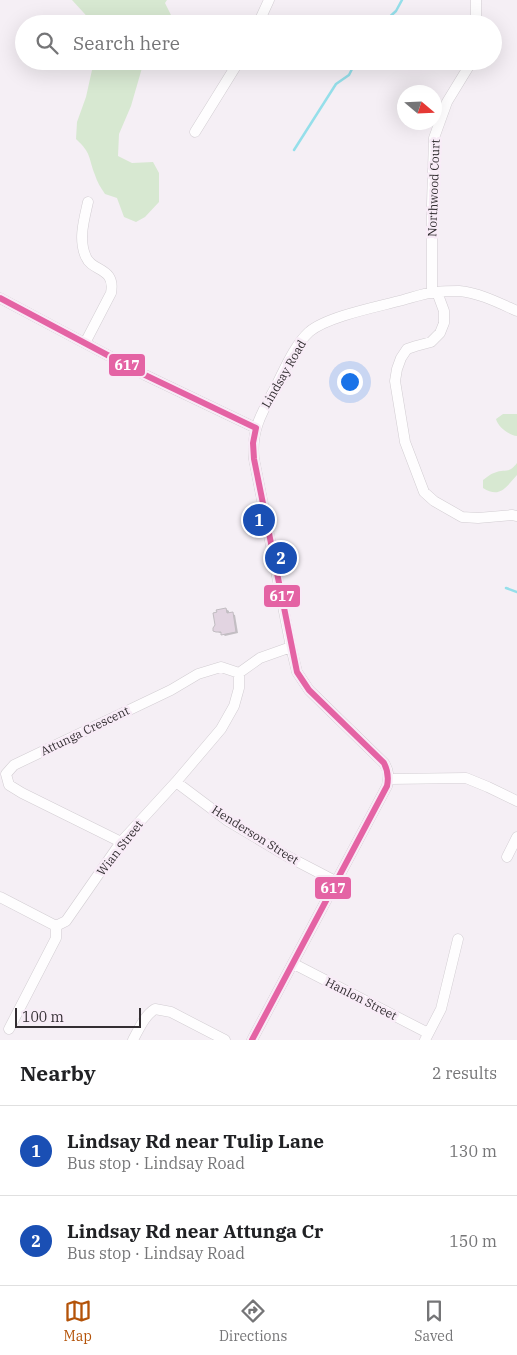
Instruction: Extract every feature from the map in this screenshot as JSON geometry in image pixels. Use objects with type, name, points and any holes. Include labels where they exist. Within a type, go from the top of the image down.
[{"type":"street","points":[[262,15],[269,0]]},
{"type":"street","points":[[476,0],[476,15]]},
{"type":"street","points":[[195,132],[234,70]]},
{"type":"street","name":"Northwood Court","points":[[467,70],[447,102],[434,138],[432,204],[434,292],[444,311],[444,323],[440,333],[431,342],[407,349],[400,358],[396,369],[395,381],[405,442],[424,492],[434,501],[462,517],[517,516]]},
{"type":"street","points":[[85,343],[111,293],[112,286],[108,276],[87,260],[85,256],[82,237],[88,202]]},
{"type":"street","name":"Lindsay Road","points":[[389,779],[384,762],[306,686],[298,672],[291,647],[254,459],[253,442],[256,428],[296,349],[311,330],[332,320],[434,292],[459,291],[477,294],[517,311]]},
{"type":"street","points":[[0,298],[145,375],[256,428]]},
{"type":"street","points":[[239,673],[260,658],[291,647]]},
{"type":"street","name":"Attunga Crescent","points":[[121,842],[22,793],[9,784],[6,774],[14,765],[171,690],[198,674],[221,666],[239,673]]},
{"type":"street","name":"Wian Street","points":[[56,926],[66,921],[121,842],[222,729],[234,706],[239,688],[239,673]]},
{"type":"street","points":[[252,1040],[388,786],[389,779],[466,778],[488,786],[517,801]]},
{"type":"street","name":"Henderson Street","points":[[176,782],[228,821],[337,882]]},
{"type":"street","points":[[507,857],[517,837]]},
{"type":"street","points":[[0,897],[56,926],[56,938],[9,1029]]},
{"type":"street","points":[[427,1037],[441,1009],[458,939]]},
{"type":"street","name":"Hanlon Street","points":[[294,964],[427,1037]]},
{"type":"street","points":[[133,1040],[144,1019],[155,1009],[171,1012],[225,1040]]},
{"type":"green space","points":[[72,0],[167,0],[165,3],[171,15],[86,15]]},
{"type":"green space","points":[[92,70],[141,70],[131,106],[119,134],[118,156],[132,163],[153,162],[159,173],[159,202],[145,217],[136,222],[124,217],[117,198],[105,194],[97,180],[87,152],[76,139],[77,122],[86,97]]},
{"type":"green space","points":[[503,414],[517,414],[517,436],[504,430],[497,422],[496,419]]},
{"type":"green space","points":[[517,463],[517,475],[502,490],[494,492],[483,488],[483,480],[488,476],[509,470]]},
{"type":"building","points":[[226,608],[227,613],[233,612],[236,632],[221,635],[221,632],[213,631],[215,625],[213,613],[217,612],[216,610]]},
{"type":"waterway","points":[[392,15],[402,0]]},
{"type":"waterway","points":[[294,150],[336,84],[349,75],[352,70]]},
{"type":"waterway","points":[[506,588],[517,592]]},
{"type":"transit line","name":"617","points":[[0,298],[145,375],[256,428]]},
{"type":"transit line","name":"617","points":[[252,1040],[387,786],[388,777],[384,763],[309,690],[297,672],[254,459],[253,443],[256,428]]},
{"type":"place","name":"Lindsay Rd near Tulip Lane","points":[[259,520]]},
{"type":"place","name":"Lindsay Rd near Attunga Cr","points":[[281,558]]}]
